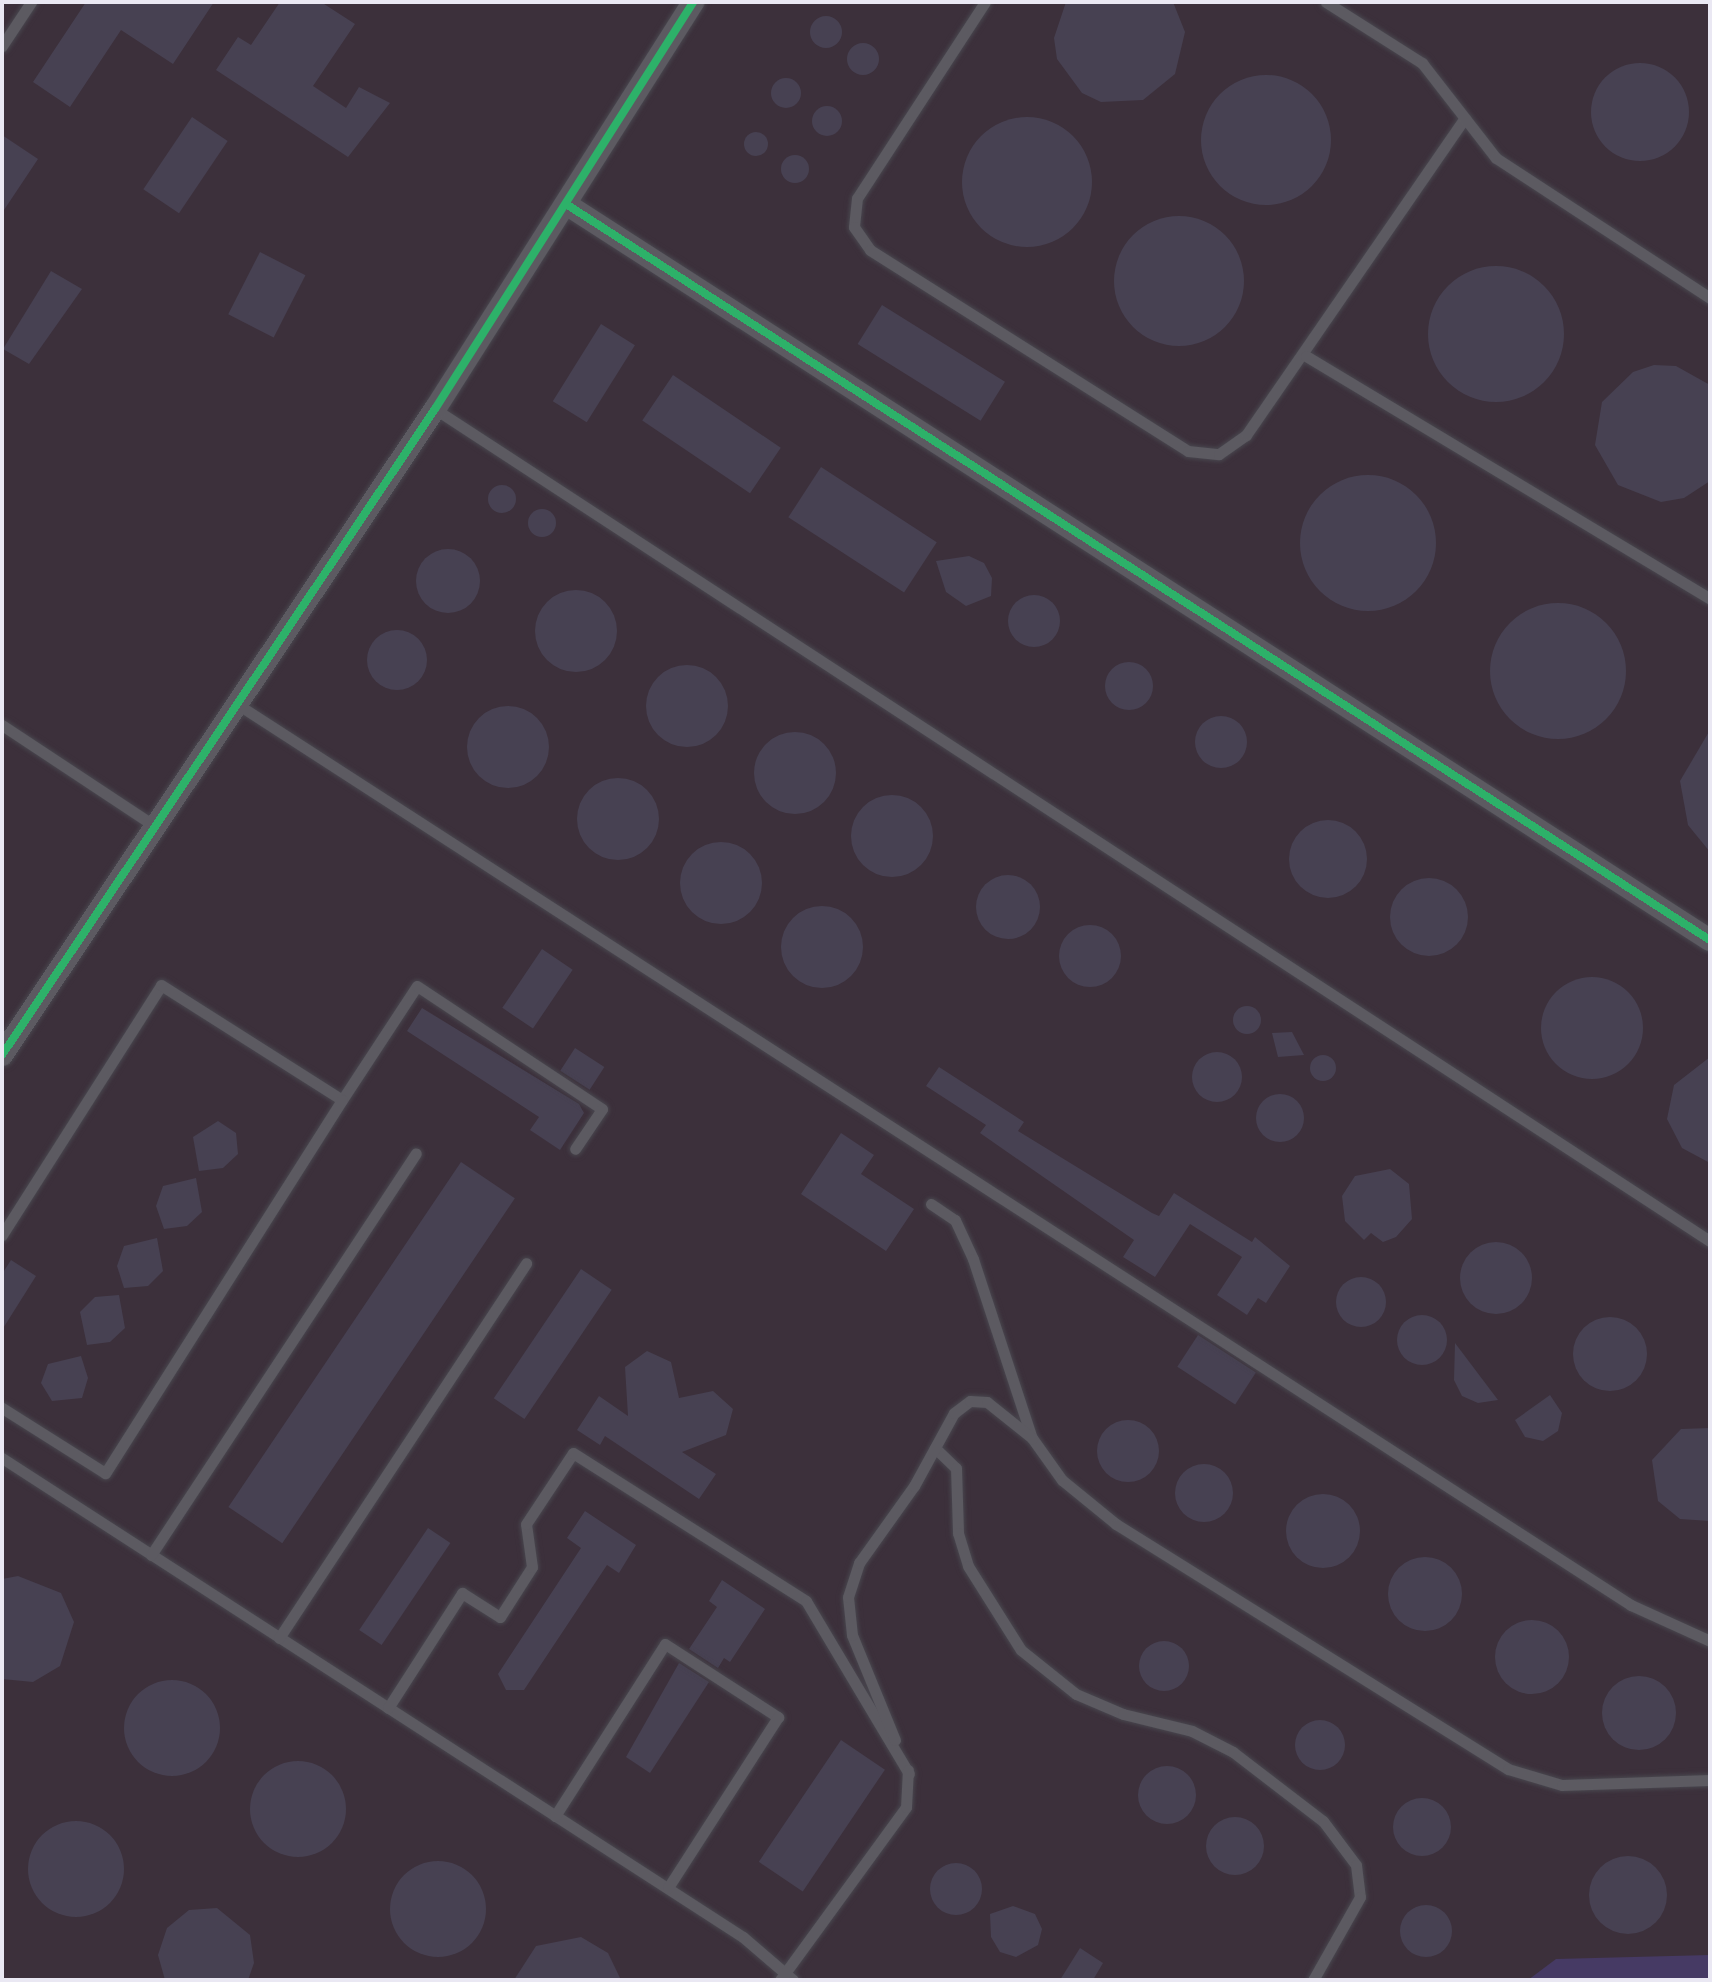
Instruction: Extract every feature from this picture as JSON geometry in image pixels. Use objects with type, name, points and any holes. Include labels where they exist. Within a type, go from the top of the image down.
[{"type":"street","points":[[2,1055],[153,825],[435,409],[693,2]]},
{"type":"street","points":[[566,204],[1710,940]]},
{"type":"lane","points":[[2,46],[31,2]]},
{"type":"lane","points":[[985,2],[857,198],[854,227],[870,250],[1188,451],[1219,454],[1246,435],[1306,356],[1465,118]]},
{"type":"lane","points":[[1326,2],[1422,63],[1496,158],[1710,298]]},
{"type":"lane","points":[[1306,356],[1710,599]]},
{"type":"lane","points":[[435,409],[1710,1241]]},
{"type":"lane","points":[[235,703],[1631,1605],[1710,1641]]},
{"type":"lane","points":[[2,725],[153,825]]},
{"type":"lane","points":[[2,1235],[161,985],[342,1100]]},
{"type":"lane","points":[[2,1408],[105,1473],[417,986],[602,1109],[575,1149]]},
{"type":"lane","points":[[151,1555],[416,1153]]},
{"type":"lane","points":[[931,1204],[955,1220],[973,1259],[1032,1438]]},
{"type":"lane","points":[[279,1638],[526,1263]]},
{"type":"lane","points":[[2,1458],[668,1888],[786,1978],[906,1807],[909,1774],[852,1635],[848,1597],[859,1563],[935,1448],[954,1413],[970,1401],[987,1402],[1032,1438],[1062,1480],[1116,1524],[1508,1769],[1562,1785],[1710,1780]]},
{"type":"lane","points":[[935,1448],[956,1468],[958,1533],[968,1566],[1021,1650],[1076,1694],[1123,1714],[1192,1731],[1233,1752],[1323,1821],[1356,1865],[1360,1897],[1313,1980]]},
{"type":"lane","points":[[388,1708],[462,1593],[500,1617],[532,1567],[526,1524],[573,1453],[806,1601],[909,1774]]},
{"type":"lane","points":[[555,1816],[665,1644],[778,1717],[668,1888]]},
{"type":"shaded area","points":[[2,2],[1710,2],[1710,1980],[2,1980]]},
{"type":"shaded area","points":[[1710,1955],[1710,1980],[1528,1980],[1556,1959]]},
{"type":"building","points":[[86,2],[214,2],[173,64],[121,30],[70,107],[33,82]]},
{"type":"building","points":[[280,2],[321,2],[355,24],[313,86],[346,108],[359,87],[390,103],[348,157],[216,70],[238,37],[251,45]]},
{"type":"building","points":[[1066,2],[1173,2],[1185,32],[1175,74],[1143,100],[1101,102],[1082,93],[1057,59],[1054,38]]},
{"type":"building","points":[[826,16],[837,21],[842,32],[837,43],[826,48],[815,43],[810,32],[815,21]]},
{"type":"building","points":[[863,43],[874,48],[879,59],[874,70],[863,75],[852,70],[847,59],[852,48]]},
{"type":"building","points":[[1640,63],[1659,67],[1675,77],[1685,93],[1689,112],[1685,131],[1675,147],[1659,157],[1640,161],[1621,157],[1605,147],[1595,131],[1591,112],[1595,93],[1605,77],[1621,67]]},
{"type":"building","points":[[1266,75],[1291,80],[1312,94],[1326,115],[1331,140],[1326,165],[1312,186],[1291,200],[1266,205],[1241,200],[1220,186],[1206,165],[1201,140],[1206,115],[1220,94],[1241,80]]},
{"type":"building","points":[[786,78],[797,82],[801,93],[797,104],[786,108],[775,104],[771,93],[775,82]]},
{"type":"building","points":[[827,106],[838,110],[842,121],[838,132],[827,136],[816,132],[812,121],[816,110]]},
{"type":"building","points":[[192,117],[228,141],[179,213],[143,189]]},
{"type":"building","points":[[1027,117],[1052,122],[1073,136],[1087,157],[1092,182],[1087,207],[1073,228],[1052,242],[1027,247],[1002,242],[981,228],[967,207],[962,182],[967,157],[981,136],[1002,122]]},
{"type":"building","points":[[756,132],[765,135],[768,144],[765,153],[756,156],[747,153],[744,144],[747,135]]},
{"type":"building","points":[[2,135],[38,159],[2,213]]},
{"type":"building","points":[[795,155],[805,159],[809,169],[805,179],[795,183],[785,179],[781,169],[785,159]]},
{"type":"building","points":[[1179,216],[1204,221],[1225,235],[1239,256],[1244,281],[1239,306],[1225,327],[1204,341],[1179,346],[1154,341],[1133,327],[1119,306],[1114,281],[1119,256],[1133,235],[1154,221]]},
{"type":"building","points":[[260,252],[305,275],[274,338],[228,314]]},
{"type":"building","points":[[1496,266],[1522,272],[1544,286],[1558,308],[1564,334],[1558,360],[1544,382],[1522,396],[1496,402],[1470,396],[1448,382],[1434,360],[1428,334],[1434,308],[1448,286],[1470,272]]},
{"type":"building","points":[[51,271],[82,289],[29,364],[3,349]]},
{"type":"building","points":[[882,305],[1005,382],[981,421],[858,344]]},
{"type":"building","points":[[601,324],[635,345],[587,422],[553,401]]},
{"type":"building","points":[[1654,365],[1676,366],[1710,385],[1710,481],[1684,498],[1661,502],[1618,485],[1595,445],[1602,402],[1633,372]]},
{"type":"building","points":[[673,375],[781,448],[750,493],[642,421]]},
{"type":"building","points":[[821,467],[937,542],[904,592],[788,517]]},
{"type":"building","points":[[1368,475],[1394,481],[1416,495],[1430,517],[1436,543],[1430,569],[1416,591],[1394,605],[1368,611],[1342,605],[1320,591],[1306,569],[1300,543],[1306,517],[1320,495],[1342,481]]},
{"type":"building","points":[[502,485],[512,489],[516,499],[512,509],[502,513],[492,509],[488,499],[492,489]]},
{"type":"building","points":[[542,509],[552,513],[556,523],[552,533],[542,537],[532,533],[528,523],[532,513]]},
{"type":"building","points":[[448,549],[471,558],[480,581],[471,604],[448,613],[425,604],[416,581],[425,558]]},
{"type":"building","points":[[969,556],[984,563],[992,578],[991,596],[966,606],[946,592],[936,561]]},
{"type":"building","points":[[568,590],[584,590],[599,597],[610,608],[617,631],[614,647],[605,660],[584,672],[568,672],[553,665],[542,654],[535,639],[535,623],[542,608],[553,597]]},
{"type":"building","points":[[1034,595],[1052,603],[1060,621],[1052,639],[1034,647],[1016,639],[1008,621],[1016,603]]},
{"type":"building","points":[[1558,603],[1584,609],[1606,623],[1620,645],[1626,671],[1620,697],[1606,719],[1584,733],[1558,739],[1532,733],[1510,719],[1496,697],[1490,671],[1496,645],[1510,623],[1532,609]]},
{"type":"building","points":[[397,630],[408,632],[418,639],[425,649],[425,671],[418,681],[408,688],[397,690],[386,688],[376,681],[369,671],[367,660],[369,649],[376,639],[386,632]]},
{"type":"building","points":[[1129,662],[1146,669],[1153,686],[1146,703],[1129,710],[1112,703],[1105,686],[1112,669]]},
{"type":"building","points":[[679,665],[695,665],[710,672],[721,683],[728,706],[725,722],[716,735],[695,747],[679,747],[664,740],[653,729],[646,714],[646,698],[653,683],[664,672]]},
{"type":"building","points":[[500,706],[516,706],[531,713],[542,724],[549,747],[546,763],[537,776],[516,788],[500,788],[485,781],[474,770],[467,755],[467,739],[474,724],[485,713]]},
{"type":"building","points":[[1221,716],[1239,724],[1247,742],[1239,760],[1221,768],[1203,760],[1195,742],[1203,724]]},
{"type":"building","points":[[1710,730],[1710,852],[1688,825],[1680,781]]},
{"type":"building","points":[[787,732],[803,732],[818,739],[829,750],[836,773],[833,789],[824,802],[803,814],[787,814],[772,807],[761,796],[754,781],[754,765],[761,750],[772,739]]},
{"type":"building","points":[[610,778],[626,778],[641,785],[652,796],[659,819],[656,835],[647,848],[626,860],[610,860],[595,853],[584,842],[577,827],[577,811],[584,796],[595,785]]},
{"type":"building","points":[[884,795],[900,795],[915,802],[926,813],[933,836],[930,852],[921,865],[900,877],[884,877],[869,870],[858,859],[851,844],[851,828],[858,813],[869,802]]},
{"type":"building","points":[[1328,820],[1343,823],[1356,831],[1364,844],[1367,859],[1364,874],[1356,887],[1343,895],[1328,898],[1313,895],[1300,887],[1292,874],[1289,859],[1292,844],[1300,831],[1313,823]]},
{"type":"building","points":[[713,842],[729,842],[744,849],[755,860],[762,883],[759,899],[750,912],[729,924],[713,924],[698,917],[687,906],[680,891],[680,875],[687,860],[698,849]]},
{"type":"building","points":[[1008,875],[1026,881],[1034,889],[1040,907],[1034,925],[1026,933],[1008,939],[990,933],[982,925],[976,907],[982,889],[990,881]]},
{"type":"building","points":[[1429,878],[1444,881],[1457,889],[1465,902],[1468,917],[1465,932],[1457,945],[1444,953],[1429,956],[1414,953],[1401,945],[1393,932],[1390,917],[1393,902],[1401,889],[1414,881]]},
{"type":"building","points":[[814,906],[830,906],[845,913],[856,924],[863,947],[860,963],[851,976],[830,988],[814,988],[799,981],[788,970],[781,955],[781,939],[788,924],[799,913]]},
{"type":"building","points":[[1090,925],[1112,934],[1121,956],[1112,978],[1090,987],[1068,978],[1059,956],[1068,934]]},
{"type":"building","points":[[542,949],[573,970],[533,1029],[502,1008]]},
{"type":"building","points":[[1592,977],[1612,981],[1628,992],[1639,1008],[1643,1028],[1639,1048],[1628,1064],[1612,1075],[1592,1079],[1572,1075],[1556,1064],[1545,1048],[1541,1028],[1545,1008],[1556,992],[1572,981]]},
{"type":"building","points":[[1247,1006],[1257,1010],[1261,1020],[1257,1030],[1247,1034],[1237,1030],[1233,1020],[1237,1010]]},
{"type":"building","points":[[422,1008],[579,1104],[584,1113],[560,1150],[530,1130],[539,1117],[407,1031]]},
{"type":"building","points":[[1292,1032],[1304,1055],[1278,1057],[1272,1033]]},
{"type":"building","points":[[575,1048],[604,1067],[590,1090],[560,1071]]},
{"type":"building","points":[[1217,1052],[1234,1060],[1242,1077],[1234,1094],[1217,1102],[1200,1094],[1192,1077],[1200,1060]]},
{"type":"building","points":[[1323,1055],[1333,1058],[1336,1068],[1333,1078],[1323,1081],[1313,1078],[1310,1068],[1313,1058]]},
{"type":"building","points":[[1710,1057],[1710,1163],[1682,1148],[1667,1119],[1674,1085]]},
{"type":"building","points":[[939,1067],[1024,1122],[1018,1131],[1152,1213],[1159,1216],[1174,1193],[1252,1242],[1255,1237],[1290,1266],[1266,1303],[1258,1298],[1247,1315],[1217,1295],[1242,1257],[1190,1224],[1155,1277],[1123,1257],[1134,1240],[980,1133],[986,1125],[926,1086]]},
{"type":"building","points":[[1280,1094],[1297,1101],[1304,1118],[1297,1135],[1280,1142],[1263,1135],[1256,1118],[1263,1101]]},
{"type":"building","points":[[218,1121],[236,1133],[238,1154],[223,1168],[199,1171],[193,1137]]},
{"type":"building","points":[[841,1133],[874,1155],[861,1174],[914,1209],[886,1251],[801,1194]]},
{"type":"building","points":[[461,1162],[515,1198],[282,1543],[228,1507]]},
{"type":"building","points":[[1390,1169],[1409,1184],[1412,1219],[1396,1237],[1383,1242],[1371,1233],[1364,1240],[1345,1221],[1342,1196],[1355,1176]]},
{"type":"building","points":[[196,1178],[202,1212],[187,1226],[164,1229],[156,1206],[163,1186]]},
{"type":"building","points":[[157,1238],[163,1271],[148,1286],[124,1288],[117,1266],[124,1246]]},
{"type":"building","points":[[1503,1242],[1522,1252],[1530,1264],[1530,1292],[1522,1304],[1510,1312],[1489,1314],[1470,1304],[1462,1292],[1460,1271],[1470,1252],[1482,1244]]},
{"type":"building","points":[[11,1260],[36,1276],[2,1330],[2,1274]]},
{"type":"building","points":[[581,1269],[612,1290],[524,1419],[494,1398]]},
{"type":"building","points":[[1361,1277],[1379,1284],[1386,1302],[1379,1320],[1361,1327],[1343,1320],[1336,1302],[1343,1284]]},
{"type":"building","points":[[119,1295],[125,1328],[110,1342],[87,1345],[80,1312],[95,1297]]},
{"type":"building","points":[[1422,1315],[1440,1322],[1447,1340],[1440,1358],[1422,1365],[1404,1358],[1397,1340],[1404,1322]]},
{"type":"building","points":[[1610,1317],[1624,1320],[1636,1328],[1644,1340],[1647,1354],[1644,1368],[1636,1380],[1624,1388],[1610,1391],[1596,1388],[1584,1380],[1576,1368],[1573,1354],[1576,1340],[1584,1328],[1596,1320]]},
{"type":"building","points":[[1198,1335],[1256,1373],[1235,1404],[1177,1367]]},
{"type":"building","points":[[1455,1343],[1498,1400],[1478,1403],[1462,1396],[1454,1380]]},
{"type":"building","points":[[647,1351],[671,1362],[679,1398],[713,1391],[733,1409],[726,1435],[682,1452],[716,1474],[699,1499],[605,1436],[600,1445],[577,1430],[599,1396],[628,1416],[625,1367]]},
{"type":"building","points":[[81,1356],[88,1378],[82,1398],[52,1401],[41,1383],[48,1364]]},
{"type":"building","points":[[1550,1395],[1562,1413],[1558,1431],[1543,1441],[1525,1437],[1515,1420]]},
{"type":"building","points":[[1128,1420],[1150,1429],[1159,1451],[1150,1473],[1128,1482],[1106,1473],[1097,1451],[1106,1429]]},
{"type":"building","points":[[1710,1428],[1710,1521],[1680,1519],[1658,1501],[1652,1460],[1681,1429]]},
{"type":"building","points":[[1204,1464],[1215,1466],[1224,1473],[1231,1482],[1231,1504],[1224,1513],[1215,1520],[1204,1522],[1193,1520],[1184,1513],[1177,1504],[1175,1493],[1177,1482],[1184,1473],[1193,1466]]},
{"type":"building","points":[[1323,1494],[1337,1497],[1349,1505],[1357,1517],[1360,1531],[1357,1545],[1349,1557],[1337,1565],[1323,1568],[1309,1565],[1297,1557],[1289,1545],[1286,1531],[1289,1517],[1297,1505],[1309,1497]]},
{"type":"building","points":[[585,1511],[636,1545],[619,1573],[607,1565],[524,1690],[506,1690],[498,1674],[581,1548],[567,1538]]},
{"type":"building","points":[[428,1528],[450,1543],[382,1645],[359,1630]]},
{"type":"building","points":[[1425,1557],[1439,1560],[1451,1568],[1459,1580],[1462,1594],[1459,1608],[1451,1620],[1439,1628],[1425,1631],[1411,1628],[1399,1620],[1391,1608],[1388,1594],[1391,1580],[1399,1568],[1411,1560]]},
{"type":"building","points":[[18,1576],[61,1593],[74,1622],[60,1666],[33,1682],[2,1679],[2,1579]]},
{"type":"building","points":[[722,1580],[765,1609],[730,1662],[724,1658],[718,1668],[689,1649],[717,1607],[709,1601]]},
{"type":"building","points":[[1532,1620],[1546,1623],[1558,1631],[1566,1643],[1569,1657],[1566,1671],[1558,1683],[1546,1691],[1532,1694],[1518,1691],[1506,1683],[1498,1671],[1495,1657],[1498,1643],[1506,1631],[1518,1623]]},
{"type":"building","points":[[1154,1642],[1174,1642],[1188,1656],[1188,1676],[1174,1690],[1154,1690],[1140,1676],[1140,1656]]},
{"type":"building","points":[[679,1663],[709,1682],[650,1773],[626,1757]]},
{"type":"building","points":[[1639,1676],[1653,1679],[1665,1687],[1673,1699],[1676,1713],[1673,1727],[1665,1739],[1653,1747],[1639,1750],[1625,1747],[1613,1739],[1605,1727],[1602,1713],[1605,1699],[1613,1687],[1625,1679]]},
{"type":"building","points":[[172,1680],[190,1684],[206,1694],[216,1710],[220,1728],[216,1746],[206,1762],[190,1772],[172,1776],[154,1772],[138,1762],[128,1746],[124,1728],[128,1710],[138,1694],[154,1684]]},
{"type":"building","points":[[1310,1721],[1330,1721],[1344,1735],[1344,1755],[1330,1769],[1310,1769],[1296,1755],[1296,1735]]},
{"type":"building","points":[[841,1740],[885,1770],[803,1892],[759,1862]]},
{"type":"building","points":[[298,1761],[316,1765],[332,1775],[342,1791],[346,1809],[342,1827],[332,1843],[316,1853],[298,1857],[280,1853],[264,1843],[254,1827],[250,1809],[254,1791],[264,1775],[280,1765]]},
{"type":"building","points":[[1167,1766],[1188,1774],[1196,1795],[1188,1816],[1167,1824],[1146,1816],[1138,1795],[1146,1774]]},
{"type":"building","points":[[1422,1798],[1443,1806],[1451,1827],[1443,1848],[1422,1856],[1401,1848],[1393,1827],[1401,1806]]},
{"type":"building","points":[[1235,1817],[1256,1825],[1264,1846],[1256,1867],[1235,1875],[1214,1867],[1206,1846],[1214,1825]]},
{"type":"building","points":[[76,1821],[94,1825],[110,1835],[120,1851],[124,1869],[120,1887],[110,1903],[94,1913],[76,1917],[58,1913],[42,1903],[32,1887],[28,1869],[32,1851],[42,1835],[58,1825]]},
{"type":"building","points":[[1628,1856],[1643,1859],[1660,1873],[1667,1895],[1664,1910],[1650,1927],[1628,1934],[1613,1931],[1596,1917],[1589,1895],[1592,1880],[1606,1863]]},
{"type":"building","points":[[438,1861],[456,1865],[472,1875],[482,1891],[486,1909],[482,1927],[472,1943],[456,1953],[438,1957],[420,1953],[404,1943],[394,1927],[390,1909],[394,1891],[404,1875],[420,1865]]},
{"type":"building","points":[[956,1863],[974,1871],[982,1889],[974,1907],[956,1915],[938,1907],[930,1889],[938,1871]]},
{"type":"building","points":[[1426,1905],[1444,1913],[1452,1931],[1444,1949],[1426,1957],[1408,1949],[1400,1931],[1408,1913]]},
{"type":"building","points":[[1013,1906],[1035,1914],[1042,1929],[1038,1945],[1016,1957],[1000,1952],[991,1937],[990,1914]]},
{"type":"building","points":[[217,1908],[250,1935],[254,1963],[248,1980],[165,1980],[158,1955],[167,1928],[189,1910]]},
{"type":"building","points":[[581,1937],[608,1953],[621,1980],[514,1980],[536,1946]]},
{"type":"building","points":[[1080,1948],[1103,1963],[1093,1980],[1060,1980]]},
{"type":"cycle path","points":[[2,1055],[435,409],[693,2]]},
{"type":"cycle path","points":[[566,204],[1710,940]]}]
